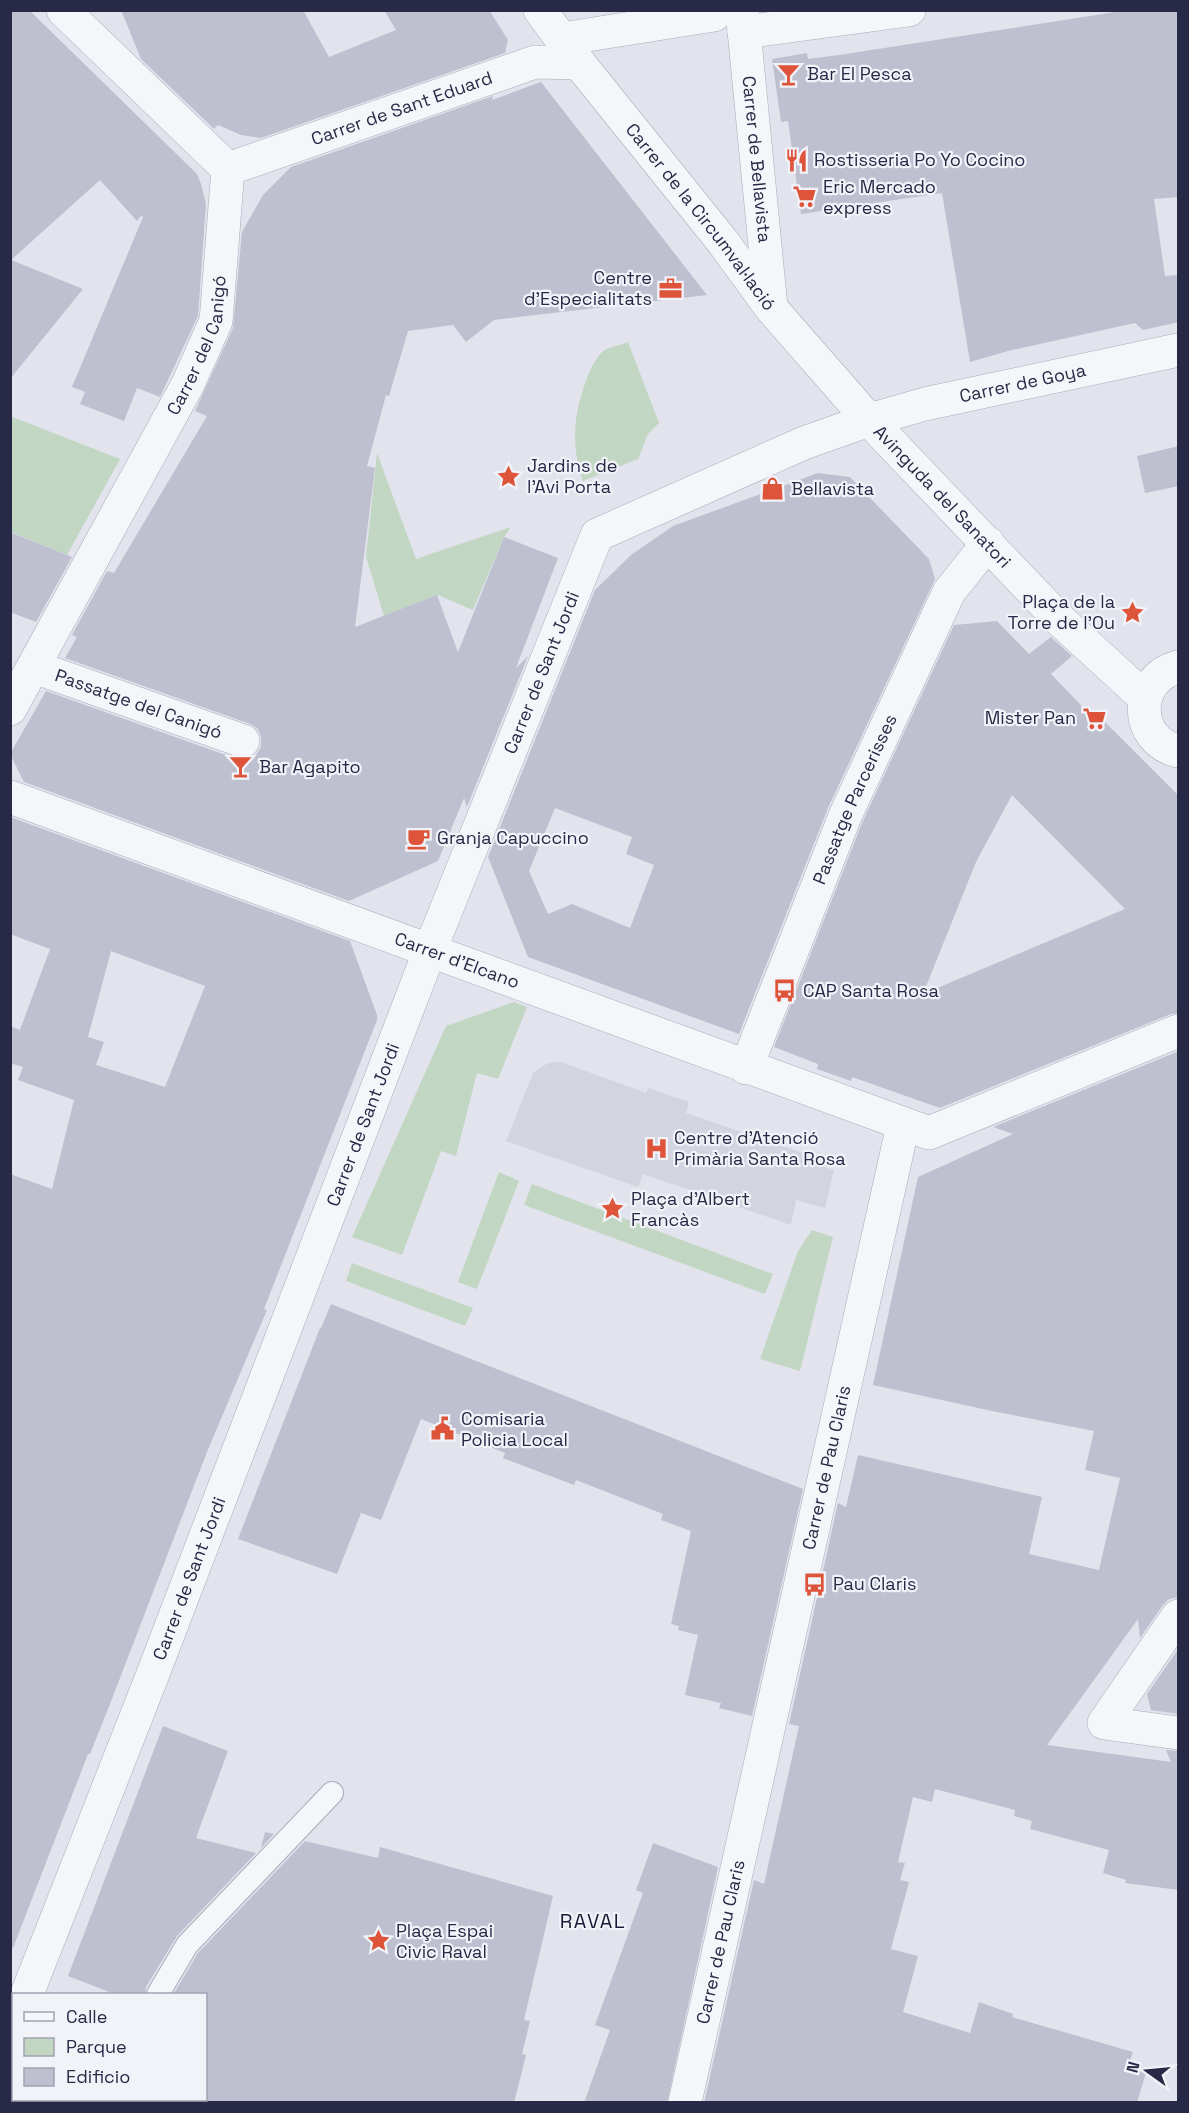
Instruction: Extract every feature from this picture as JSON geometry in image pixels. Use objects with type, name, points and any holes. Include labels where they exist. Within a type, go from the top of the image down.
[{"type":"street","points":[[63,10],[228,169]]},
{"type":"street","name":"Carrer de la Circumval·lació","points":[[540,10],[570,51],[723,242],[771,308],[869,420]]},
{"type":"street","name":"Carrer de Sant Eduard","points":[[228,169],[570,51],[733,19],[909,10]]},
{"type":"street","name":"Carrer de Bellavista","points":[[733,19],[771,308]]},
{"type":"street","name":"Carrer del Canigó","points":[[10,709],[188,384],[216,321],[228,169]]},
{"type":"street","name":"Carrer de Goya","points":[[869,420],[924,404],[1179,350]]},
{"type":"street","name":"Avinguda del Sanatori","points":[[869,420],[1060,620],[1145,698]]},
{"type":"street","name":"Carrer de Sant Jordi","points":[[32,1993],[430,950],[597,535],[804,443],[869,420]]},
{"type":"street","name":"Passatge Parcerisses","points":[[746,1068],[845,816],[949,592],[987,543]]},
{"type":"street","name":"Passatge del Canigó","points":[[34,667],[243,741]]},
{"type":"street","points":[[1179,667],[1166,671],[1150,687],[1145,698],[1144,713],[1148,728],[1157,741],[1170,749],[1179,751]]},
{"type":"street","name":"Carrer d'Elcano","points":[[10,797],[903,1125]]},
{"type":"street","points":[[903,1125],[929,1133],[1179,1031]]},
{"type":"street","name":"Carrer de Pau Claris","points":[[685,2103],[903,1125]]},
{"type":"street","points":[[1179,1616],[1104,1723],[1179,1733]]},
{"type":"lane","points":[[159,1993],[187,1945],[290,1848],[332,1793]]},
{"type":"lane","points":[[187,1945],[212,1933]]},
{"type":"shaded area","name":"Centre d'Atenció Primària Santa Rosa","points":[[561,1062],[646,1093],[648,1088],[689,1102],[686,1113],[806,1154],[805,1161],[834,1170],[825,1208],[796,1200],[791,1225],[643,1174],[638,1187],[506,1141],[533,1073],[548,1063]]},
{"type":"green space","points":[[628,342],[659,423],[648,434],[638,459],[583,481],[575,443],[578,406],[597,358],[611,347]]},
{"type":"green space","points":[[10,416],[120,459],[67,555],[11,532]]},
{"type":"green space","points":[[377,453],[416,559],[511,527],[504,537],[473,610],[438,595],[384,616],[366,557]]},
{"type":"green space","points":[[514,1002],[527,1007],[498,1079],[477,1073],[456,1156],[441,1151],[402,1255],[352,1237],[446,1026]]},
{"type":"green space","points":[[499,1172],[519,1181],[477,1289],[458,1282]]},
{"type":"green space","points":[[532,1184],[773,1274],[765,1294],[524,1205]]},
{"type":"green space","points":[[812,1230],[833,1237],[800,1371],[760,1359],[798,1251]]},
{"type":"green space","points":[[352,1263],[473,1308],[465,1326],[346,1281]]},
{"type":"building","points":[[10,10],[29,10],[197,174],[201,184],[206,204],[198,316],[160,397],[137,388],[124,421],[80,404],[85,392],[72,387],[143,217],[141,216],[137,221],[100,180],[11,260],[83,289],[10,379]]},
{"type":"building","points":[[121,10],[303,10],[329,57],[396,30],[384,10],[489,10],[508,40],[505,53],[261,138],[241,135],[218,125],[214,129],[141,59]]},
{"type":"building","points":[[1128,10],[1179,10],[1179,197],[1154,199],[1165,276],[1179,275],[1179,322],[1143,330],[1135,323],[1008,351],[970,362],[942,193],[801,214],[788,121],[781,122],[772,59],[807,53],[808,59],[839,55]]},
{"type":"building","points":[[541,82],[707,295],[494,320],[466,342],[453,325],[408,331],[389,396],[386,395],[367,466],[375,468],[355,627],[437,595],[458,652],[504,537],[558,558],[516,668],[528,656],[467,807],[464,798],[438,861],[349,901],[24,782],[10,754],[46,691],[237,759],[247,759],[256,755],[261,747],[261,737],[258,729],[250,724],[65,658],[77,637],[72,635],[107,571],[114,573],[207,416],[195,411],[233,328],[242,232],[263,195],[291,167],[493,96],[492,100]]},
{"type":"building","points":[[1179,446],[1179,486],[1145,493],[1137,456]]},
{"type":"building","points":[[818,473],[850,477],[929,559],[935,579],[828,808],[739,1034],[528,957],[488,857],[595,590],[631,555],[673,526]],"holes":[[[555,808],[632,837],[626,854],[654,865],[630,928],[572,904],[548,914],[529,871]]]},
{"type":"building","points":[[10,532],[72,557],[36,622],[10,612]]},
{"type":"building","points":[[997,621],[1029,654],[1051,637],[1072,656],[1051,674],[1099,724],[1103,720],[1179,796],[1179,1013],[1171,1014],[940,1108],[852,1077],[851,1081],[817,1069],[818,1064],[774,1047],[862,823],[954,625]],"holes":[[[1012,795],[1125,909],[923,994],[976,862]]]},
{"type":"building","points":[[10,817],[350,941],[377,1015],[264,1309],[267,1310],[207,1452],[13,1948],[10,1948],[10,1174],[52,1189],[74,1100],[18,1080],[23,1067],[10,1063],[10,1026],[20,1030],[50,949],[10,934]],"holes":[[[111,951],[205,986],[165,1087],[96,1065],[104,1042],[88,1037]]]},
{"type":"building","points":[[1179,1051],[1179,1597],[1169,1599],[1163,1605],[1140,1638],[1138,1619],[1047,1745],[1171,1762],[1166,1750],[1179,1751],[1179,1890],[1125,1883],[1126,1880],[1103,1873],[1109,1850],[1030,1829],[1032,1821],[1014,1816],[1015,1810],[935,1789],[932,1802],[913,1797],[898,1862],[905,1863],[900,1880],[909,1882],[891,1949],[918,1956],[903,2012],[970,2033],[979,2002],[1013,2014],[1012,2017],[1133,2052],[1129,2064],[1147,2069],[1137,2103],[704,2103],[754,1880],[764,1884],[799,1726],[789,1724],[838,1503],[846,1507],[858,1455],[1042,1497],[1029,1554],[1099,1570],[1120,1478],[1085,1470],[1094,1431],[873,1385],[918,1177],[1013,1134],[993,1127]]},
{"type":"building","points":[[331,1304],[803,1489],[752,1716],[719,1708],[721,1703],[685,1695],[698,1635],[678,1630],[679,1626],[671,1624],[691,1531],[661,1520],[663,1514],[576,1480],[574,1485],[503,1458],[505,1453],[421,1419],[381,1520],[361,1513],[337,1574],[238,1539]]},
{"type":"building","points":[[1179,1648],[1179,1714],[1151,1710],[1147,1694]]},
{"type":"building","points":[[163,1726],[228,1751],[196,1838],[256,1853],[177,1936],[146,1987],[145,1993],[112,1993],[68,1976]]},
{"type":"building","points":[[265,1832],[274,1834],[261,1848]]},
{"type":"building","name":"Plaça Espai Civic Raval","points":[[305,1841],[378,1858],[380,1847],[553,1896],[524,2020],[530,2021],[522,2054],[526,2055],[514,2103],[206,2103],[207,1993],[174,1993],[198,1953]]},
{"type":"building","points":[[653,1843],[718,1867],[667,2103],[584,2103],[610,2030],[595,2025],[643,1893],[636,1890]]},
{"type":"place","name":"Bar El Pesca","points":[[789,74]]},
{"type":"place","name":"Rostisseria Po Yo Cocino","points":[[796,160]]},
{"type":"place","name":"Eric Mercado express","points":[[805,197]]},
{"type":"place","name":"Centre d'Especialitats","points":[[670,288]]},
{"type":"place","name":"Jardins de l'Avi Porta","points":[[509,476]]},
{"type":"place","name":"Bellavista","points":[[773,489]]},
{"type":"place","name":"Plaça de la Torre de l'Ou","points":[[1133,612]]},
{"type":"place","name":"Mister Pan","points":[[1094,718]]},
{"type":"place","name":"Bar Agapito","points":[[241,767]]},
{"type":"place","name":"Granja Capuccino","points":[[419,838]]},
{"type":"place","name":"CAP Santa Rosa","points":[[785,991]]},
{"type":"place","name":"Centre d'Atenció Primària Santa Rosa","points":[[656,1148]]},
{"type":"place","name":"Plaça d'Albert Francàs","points":[[613,1209]]},
{"type":"place","name":"Comisaria Policia Local","points":[[443,1429]]},
{"type":"place","name":"Pau Claris","points":[[815,1584]]},
{"type":"place","name":"Plaça Espai Civic Raval","points":[[378,1941]]},
{"type":"district","name":"RAVAL","points":[[593,1921]]}]
